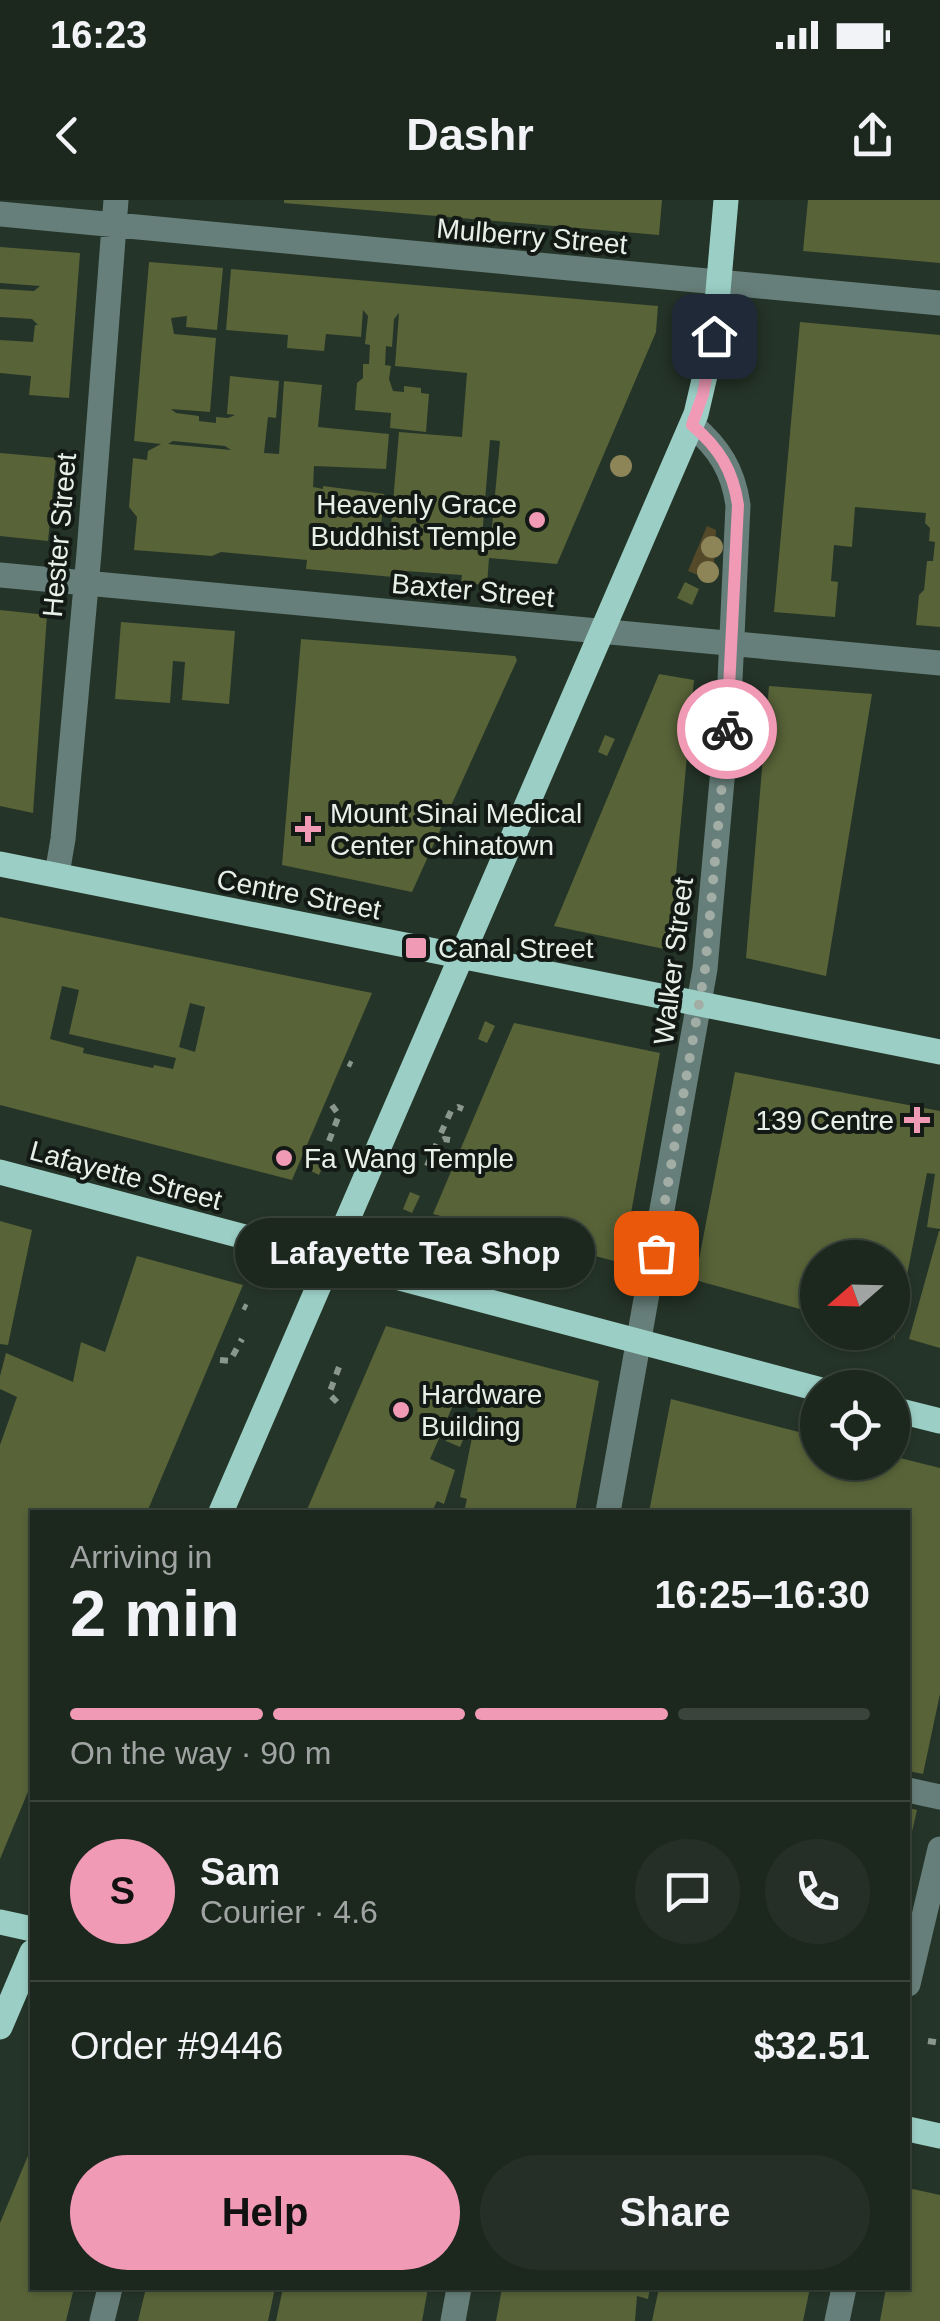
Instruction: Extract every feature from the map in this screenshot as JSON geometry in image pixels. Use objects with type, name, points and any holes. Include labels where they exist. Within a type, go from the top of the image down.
[{"type":"main road","points":[[221,1510],[692,425],[708,373],[726,200]]},
{"type":"main road","name":"Centre Street","points":[[0,864],[940,1052]]},
{"type":"main road","name":"Lafayette Street","points":[[0,1172],[800,1383]]},
{"type":"main road","points":[[910,1413],[940,1421]]},
{"type":"main road","points":[[0,1922],[30,1929]]},
{"type":"main road","points":[[0,2027],[30,1957]]},
{"type":"main road","points":[[910,2128],[940,2136]]},
{"type":"street","name":"Mulberry Street","points":[[0,214],[115,213],[720,283],[940,303]]},
{"type":"street","name":"Hester Street","points":[[57,874],[115,213]]},
{"type":"street","name":"Walker Street","points":[[608,1510],[700,1004],[732,644],[738,505],[734,483],[724,460],[692,425]]},
{"type":"street","name":"Baxter Street","points":[[0,575],[940,663]]},
{"type":"street","points":[[910,1790],[940,1797]]},
{"type":"street","points":[[910,1976],[940,1848]]},
{"type":"street","points":[[102,2321],[110,2290]]},
{"type":"street","points":[[452,2321],[459,2290]]},
{"type":"street","points":[[837,2321],[844,2290]]},
{"type":"path","points":[[329,1140],[338,1115],[331,1104]]},
{"type":"path","points":[[442,1133],[451,1111],[464,1109]]},
{"type":"path","points":[[426,1166],[436,1143],[450,1140]]},
{"type":"path","points":[[220,1360],[230,1361],[242,1339]]},
{"type":"path","points":[[337,1402],[329,1394],[339,1367]]},
{"type":"path","points":[[928,2040],[940,2043]]},
{"type":"shaded area","points":[[707,526],[716,530],[713,581],[688,571]]},
{"type":"building","points":[[284,200],[662,200],[659,235]]},
{"type":"building","points":[[808,200],[940,200],[940,263],[803,251]]},
{"type":"building","points":[[0,247],[80,253],[69,398],[29,395],[31,376],[0,373],[0,340],[33,342],[38,325],[32,319],[0,317],[0,289],[34,291],[40,286],[0,283]]},
{"type":"building","points":[[149,262],[223,268],[217,330],[186,327],[187,316],[171,318],[174,334],[216,338],[210,412],[171,409],[199,416],[199,421],[216,423],[216,417],[235,415],[227,414],[230,376],[279,381],[276,418],[268,417],[264,453],[279,454],[284,381],[322,385],[318,427],[389,434],[386,469],[314,466],[313,487],[384,494],[379,548],[389,549],[399,432],[462,437],[467,373],[395,366],[399,313],[394,319],[392,347],[386,346],[385,365],[391,366],[389,379],[393,391],[404,392],[404,386],[421,388],[421,393],[429,394],[426,432],[390,428],[391,413],[355,410],[357,383],[363,378],[363,364],[369,364],[370,345],[365,344],[368,316],[363,310],[361,337],[326,334],[324,351],[287,348],[288,335],[226,330],[231,269],[658,306],[656,332],[557,564],[489,558],[487,585],[461,583],[462,575],[405,571],[404,578],[306,569],[307,560],[221,552],[212,556],[134,550],[137,517],[129,507],[133,458],[147,460],[148,451],[161,444],[134,441]],"holes":[[[490,440],[500,441],[491,538],[482,537]],[[173,441],[225,446],[231,450],[168,444]]]},
{"type":"building","points":[[800,322],[940,335],[940,627],[916,625],[919,595],[924,590],[927,561],[933,561],[935,542],[929,541],[926,513],[855,507],[852,547],[834,545],[831,581],[838,582],[835,617],[774,612]]},
{"type":"building","points":[[0,453],[56,458],[48,541],[0,536]]},
{"type":"building","points":[[685,582],[699,589],[692,605],[677,598]]},
{"type":"building","points":[[0,610],[47,615],[33,813],[0,806]]},
{"type":"building","points":[[121,622],[235,631],[229,704],[182,700],[185,662],[173,661],[170,703],[115,699]]},
{"type":"building","points":[[301,639],[515,656],[517,660],[412,892],[282,865]]},
{"type":"building","points":[[659,674],[694,680],[669,950],[554,926]]},
{"type":"building","points":[[769,686],[872,694],[826,976],[746,958]]},
{"type":"building","points":[[605,735],[615,739],[607,756],[598,752]]},
{"type":"building","points":[[0,917],[372,993],[292,1180],[0,1105]],"holes":[[[62,986],[79,990],[69,1034],[176,1058],[173,1069],[83,1053],[84,1048],[50,1039]],[[190,1003],[205,1007],[195,1052],[179,1047]]]},
{"type":"building","points":[[485,1021],[495,1026],[487,1043],[478,1039]]},
{"type":"building","points":[[514,1023],[660,1053],[622,1263],[433,1214]]},
{"type":"building","points":[[735,1072],[940,1111],[940,1229],[927,1227],[935,1174],[927,1173],[910,1260],[910,1240],[800,1240],[800,1309],[695,1280]]},
{"type":"building","points":[[317,1153],[327,1157],[319,1175],[309,1170]]},
{"type":"building","points":[[410,1192],[420,1196],[412,1213],[403,1209]]},
{"type":"building","points":[[0,1221],[32,1230],[8,1345],[0,1344]]},
{"type":"building","points":[[940,1231],[940,1348],[910,1339]]},
{"type":"building","points":[[137,1256],[243,1285],[148,1510],[30,1510],[30,1787],[0,1859],[0,1445],[17,1397],[0,1389],[0,1376],[6,1353],[73,1382],[81,1342],[105,1352]]},
{"type":"building","points":[[386,1326],[599,1381],[575,1510],[464,1510],[467,1499],[460,1497],[479,1403],[458,1394],[447,1419],[456,1417],[470,1423],[460,1447],[441,1434],[430,1459],[455,1470],[444,1504],[437,1501],[433,1510],[307,1510]]},
{"type":"building","points":[[671,1399],[800,1432],[800,1480],[910,1480],[910,1460],[940,1468],[940,1694],[923,1774],[910,1771],[910,1510],[649,1510]]},
{"type":"building","points":[[910,1808],[917,1810],[910,1841]]},
{"type":"building","points":[[30,2151],[30,2290],[74,2290],[66,2321],[0,2321],[0,2223]]},
{"type":"building","points":[[910,2188],[940,2195],[940,2321],[880,2321],[886,2290],[910,2290]]},
{"type":"building","points":[[146,2290],[275,2290],[268,2321],[138,2321]]},
{"type":"building","points":[[283,2290],[428,2290],[422,2321],[276,2321]]},
{"type":"building","points":[[502,2290],[650,2290],[648,2299],[637,2296],[635,2321],[496,2321]]},
{"type":"building","points":[[659,2290],[810,2290],[803,2321],[652,2321]]},
{"type":"way so far","points":[[656,1253],[705,969],[727,729]]},
{"type":"place","name":"Heavenly Grace Buddhist Temple","points":[[537,520]]},
{"type":"place","name":"Mount Sinai Medical Center Chinatown","points":[[308,829]]},
{"type":"place","name":"Canal Street","points":[[416,948]]},
{"type":"place","name":"139 Centre","points":[[917,1120]]},
{"type":"place","name":"Fa Wang Temple","points":[[284,1158]]},
{"type":"place","name":"Lafayette Tea Shop","points":[[656,1253]]},
{"type":"place","name":"Hardware Building","points":[[401,1410]]},
{"type":"route","points":[[714,336],[703,394],[692,425],[724,460],[738,505],[727,729]]}]
